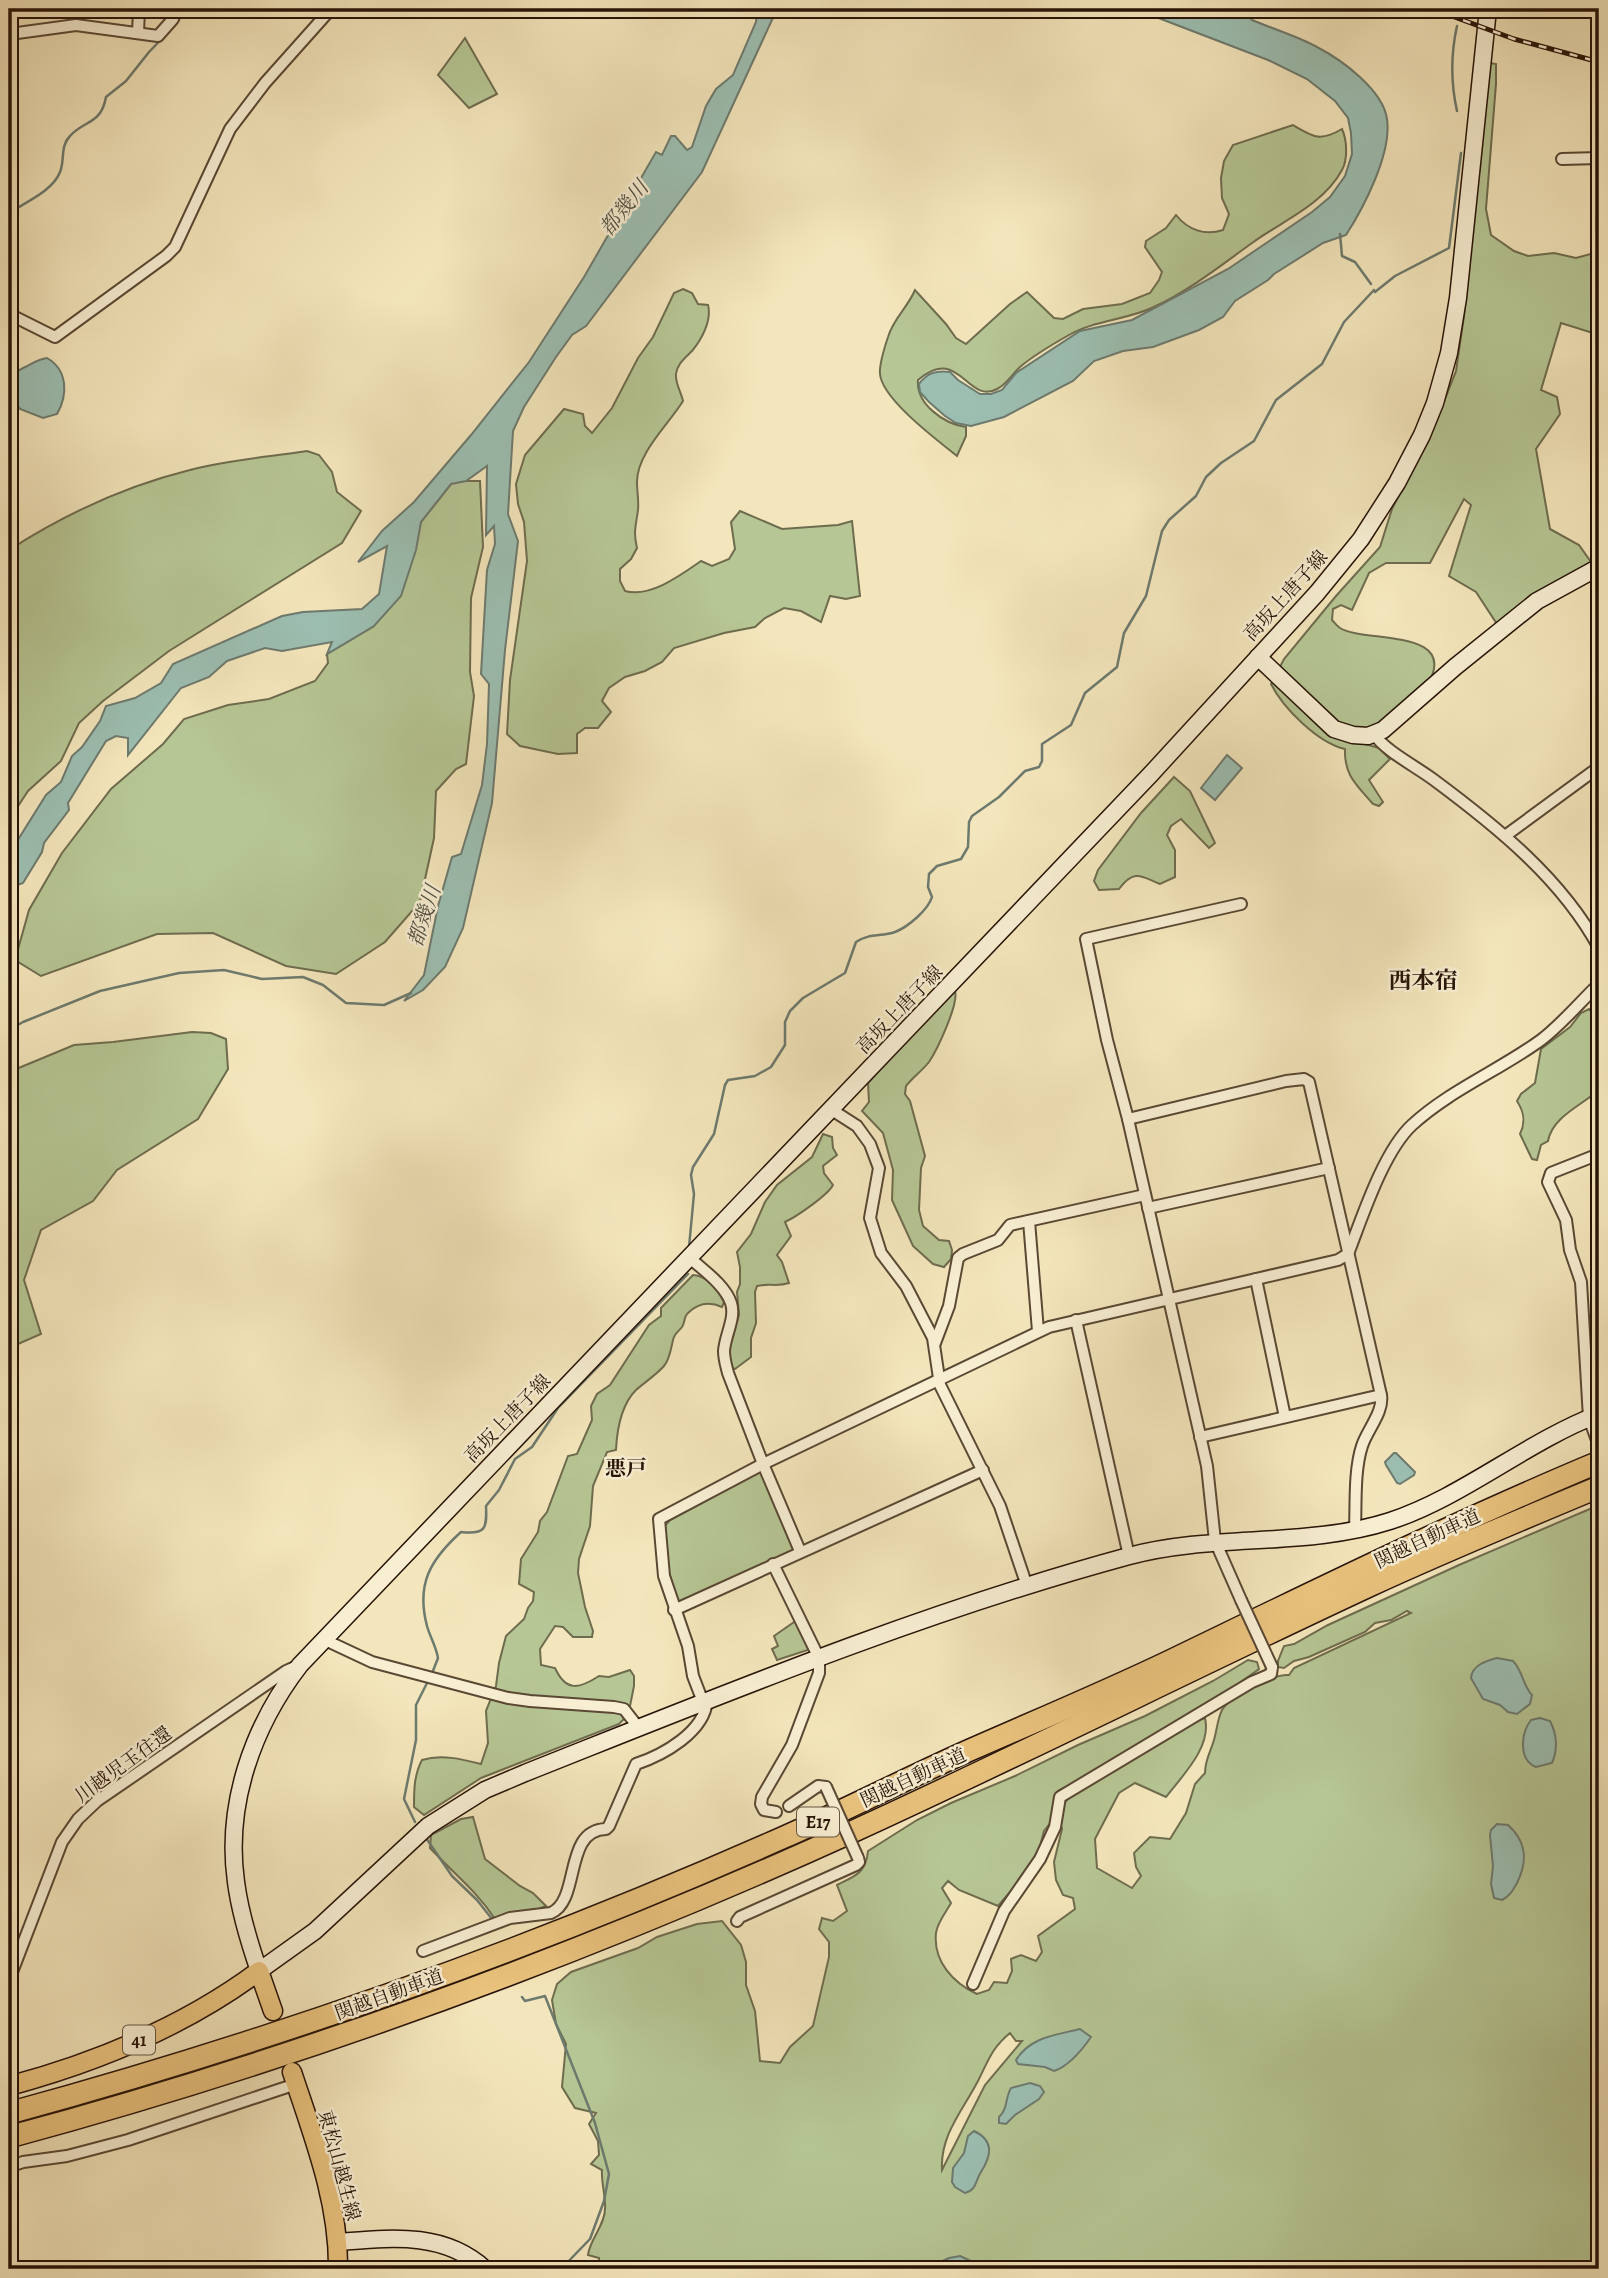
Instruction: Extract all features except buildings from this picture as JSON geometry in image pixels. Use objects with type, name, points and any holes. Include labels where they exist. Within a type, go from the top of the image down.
[{"type":"highway","name":"関越自動車道","points":[[9,2113],[170,2068],[288,2030],[514,1949],[646,1896],[782,1838],[1153,1669],[1461,1521],[1599,1462]]},
{"type":"highway","name":"関越自動車道","points":[[9,2137],[76,2119],[294,2051],[526,1968],[854,1831],[1372,1585],[1599,1487]]},
{"type":"main road","points":[[9,9],[9,37]]},
{"type":"main road","name":"高坂上唐子線","points":[[259,1971],[240,1909],[235,1880],[237,1805],[249,1756],[264,1720],[300,1665],[1150,775],[1326,583],[1361,539],[1397,483],[1435,403],[1451,344],[1488,9]]},
{"type":"main road","points":[[1258,657],[1334,729],[1353,735],[1374,734],[1390,724],[1537,601],[1599,567]]},
{"type":"main road","points":[[273,2011],[259,1971],[315,1931],[405,1845],[450,1810],[485,1790],[638,1727],[819,1658],[936,1615],[1027,1586],[1168,1547],[1215,1541],[1319,1536],[1392,1520],[1461,1488],[1533,1445],[1594,1416]]},
{"type":"main road","name":"41","points":[[9,2086],[74,2067],[131,2044],[194,2014],[259,1971]]},
{"type":"main road","name":"東松山越生線","points":[[294,2078],[326,2179],[338,2242],[338,2269]]},
{"type":"main road","points":[[338,2242],[400,2238],[432,2241],[473,2260],[485,2269]]},
{"type":"street","points":[[138,33],[139,9]]},
{"type":"street","points":[[9,37],[76,25],[158,36],[173,19],[177,9]]},
{"type":"street","points":[[9,314],[55,337],[166,256],[175,247],[230,129],[265,83],[331,9]]},
{"type":"street","points":[[1562,159],[1599,158]]},
{"type":"street","points":[[1374,734],[1380,743],[1433,779],[1505,836],[1579,917],[1599,948]]},
{"type":"street","points":[[1505,836],[1599,767]]},
{"type":"street","points":[[973,1984],[1003,1911],[1040,1859],[1055,1827],[1060,1797],[1252,1682],[1271,1674],[1272,1667],[1215,1541],[1212,1498],[1200,1437],[1086,939],[1241,904]]},
{"type":"street","points":[[424,1951],[510,1918],[557,1910],[586,1835],[596,1828],[606,1829],[609,1826],[636,1764],[671,1748],[698,1725],[706,1710],[705,1701],[693,1676],[688,1646],[674,1610],[662,1564],[659,1520],[762,1464],[1038,1331],[1338,1260],[1348,1254],[1373,1188],[1398,1142],[1411,1126],[1438,1105],[1542,1039],[1599,984]]},
{"type":"street","points":[[1128,1119],[1286,1081],[1304,1079],[1309,1082],[1381,1395],[1379,1409],[1364,1439],[1359,1457],[1355,1530]]},
{"type":"street","points":[[832,1110],[857,1126],[870,1144],[879,1168],[870,1210],[881,1253],[912,1296],[935,1343],[938,1379],[1000,1506],[1027,1586]]},
{"type":"street","points":[[1597,1440],[1581,1282],[1570,1250],[1566,1220],[1548,1182],[1551,1173],[1599,1154]]},
{"type":"street","points":[[1148,1208],[1329,1168]]},
{"type":"street","points":[[935,1343],[949,1306],[958,1258],[975,1247],[998,1240],[1010,1225],[1145,1195]]},
{"type":"street","points":[[1029,1221],[1038,1331]]},
{"type":"street","points":[[690,1258],[725,1292],[730,1302],[732,1312],[724,1359],[762,1464],[800,1551]]},
{"type":"street","points":[[1256,1279],[1285,1417]]},
{"type":"street","points":[[1076,1320],[1129,1556]]},
{"type":"street","points":[[1200,1437],[1381,1395]]},
{"type":"street","points":[[674,1610],[984,1470]]},
{"type":"street","points":[[773,1564],[819,1658],[819,1673],[792,1745],[762,1797],[764,1810],[776,1812]]},
{"type":"street","points":[[323,1639],[372,1662],[508,1698],[624,1709],[638,1727]]},
{"type":"street","name":"川越児玉往還","points":[[9,1980],[62,1842],[78,1819],[97,1801],[277,1677],[300,1665]]},
{"type":"street","points":[[737,1921],[740,1917],[859,1862],[826,1787],[818,1786],[789,1806]]},
{"type":"street","points":[[9,2167],[23,2162],[67,2156],[128,2140],[294,2078]]},
{"type":"green space","points":[[465,38],[497,94],[469,108],[438,75]]},
{"type":"green space","points":[[1490,63],[1496,64],[1486,209],[1491,235],[1514,251],[1528,256],[1554,253],[1576,258],[1594,253],[1599,258],[1599,335],[1561,323],[1541,390],[1557,397],[1560,414],[1536,449],[1550,529],[1579,545],[1591,562],[1497,624],[1476,592],[1449,576],[1471,505],[1464,499],[1430,563],[1386,563],[1369,573],[1352,610],[1341,605],[1333,609],[1332,620],[1340,628],[1421,646],[1431,654],[1434,666],[1428,684],[1358,742],[1379,748],[1390,759],[1369,780],[1383,802],[1379,806],[1373,804],[1353,780],[1347,766],[1345,749],[1324,740],[1302,723],[1271,684],[1284,659],[1380,547],[1392,509],[1436,422],[1456,371]]},
{"type":"green space","points":[[1293,125],[1306,133],[1322,137],[1342,129],[1345,138],[1342,170],[1313,203],[1180,293],[1133,315],[1089,326],[1069,335],[1025,363],[997,389],[987,392],[978,389],[953,371],[943,368],[918,380],[922,397],[933,411],[949,422],[966,427],[966,436],[957,456],[924,430],[890,395],[883,384],[880,365],[890,331],[915,290],[956,338],[966,344],[1027,292],[1054,318],[1063,319],[1083,309],[1122,304],[1150,293],[1162,272],[1145,247],[1146,241],[1166,228],[1176,215],[1186,225],[1197,230],[1223,230],[1229,214],[1222,198],[1221,178],[1224,161],[1233,145]]},
{"type":"green space","points":[[683,289],[692,293],[698,304],[708,305],[709,317],[699,341],[677,370],[676,381],[683,401],[655,439],[638,471],[635,533],[637,548],[631,559],[620,569],[620,581],[625,591],[655,588],[701,561],[712,566],[729,559],[735,549],[731,522],[740,511],[782,529],[838,525],[852,521],[860,596],[846,599],[830,596],[821,622],[801,611],[784,608],[755,627],[674,648],[662,662],[625,677],[609,688],[602,701],[611,712],[598,728],[585,728],[577,734],[577,753],[558,754],[520,746],[507,734],[510,680],[527,561],[524,522],[518,504],[516,484],[525,455],[564,409],[583,414],[585,426],[592,433],[612,408],[638,358],[653,337],[674,293]]},
{"type":"green space","points":[[307,451],[319,455],[332,472],[337,492],[361,511],[342,543],[169,651],[103,701],[79,723],[61,761],[28,791],[9,820],[9,550],[74,513],[142,484],[234,461]]},
{"type":"green space","points":[[480,481],[483,547],[471,598],[470,672],[474,696],[466,764],[456,769],[436,791],[434,838],[420,902],[385,942],[336,974],[286,966],[213,933],[157,934],[41,976],[15,960],[29,910],[62,853],[111,789],[163,744],[184,719],[228,705],[269,699],[315,681],[328,663],[327,654],[374,626],[421,522],[452,483]]},
{"type":"green space","points":[[1174,777],[1190,791],[1215,843],[1209,848],[1181,819],[1171,826],[1167,835],[1175,850],[1175,877],[1160,884],[1138,876],[1129,879],[1119,889],[1099,890],[1094,881],[1098,870],[1141,813]]},
{"type":"green space","points":[[955,991],[951,1016],[937,1048],[929,1062],[906,1086],[905,1094],[910,1101],[925,1156],[921,1168],[919,1210],[923,1226],[939,1240],[949,1241],[951,1259],[944,1267],[933,1264],[913,1246],[892,1200],[893,1170],[883,1133],[862,1111],[869,1102],[868,1083],[946,996]]},
{"type":"green space","points":[[1589,1009],[1599,1021],[1599,1090],[1561,1118],[1548,1141],[1541,1145],[1537,1160],[1532,1159],[1520,1134],[1523,1117],[1517,1101],[1521,1094],[1535,1083],[1541,1049]]},
{"type":"green space","points":[[192,1032],[211,1033],[226,1039],[228,1069],[198,1119],[117,1170],[93,1201],[41,1230],[24,1280],[41,1334],[9,1348],[9,1072],[74,1045]]},
{"type":"green space","points":[[823,1134],[832,1137],[837,1155],[823,1166],[824,1173],[833,1185],[819,1200],[785,1222],[791,1236],[777,1255],[789,1283],[757,1286],[756,1323],[751,1338],[751,1357],[735,1369],[731,1368],[729,1349],[739,1315],[737,1292],[740,1267],[737,1252],[751,1234],[765,1202],[777,1185],[812,1157]]},
{"type":"green space","points":[[693,1275],[712,1284],[724,1302],[722,1307],[704,1304],[687,1314],[675,1335],[666,1363],[636,1390],[623,1410],[616,1450],[607,1452],[593,1486],[590,1526],[579,1559],[578,1573],[593,1631],[592,1637],[573,1637],[563,1627],[555,1626],[540,1649],[541,1665],[555,1668],[568,1685],[579,1686],[599,1676],[609,1677],[630,1670],[634,1676],[634,1686],[627,1716],[619,1724],[481,1778],[424,1815],[414,1807],[416,1777],[422,1760],[444,1757],[481,1764],[488,1743],[486,1711],[496,1686],[506,1636],[524,1619],[533,1601],[534,1592],[519,1584],[521,1559],[538,1532],[540,1521],[547,1512],[568,1456],[577,1454],[592,1420],[591,1406],[597,1394],[610,1385],[649,1325],[661,1316],[661,1308]]},
{"type":"green space","points":[[761,1471],[795,1547],[792,1551],[678,1603],[666,1562],[665,1526],[670,1520]]},
{"type":"green space","points":[[1599,1505],[1599,2269],[599,2269],[599,2258],[588,2255],[603,2221],[605,2209],[602,2170],[591,2164],[599,2155],[598,2141],[589,2124],[596,2113],[575,2108],[562,2087],[566,2044],[556,2024],[552,2000],[557,1984],[571,1972],[638,1948],[657,1937],[697,1924],[722,1921],[741,1945],[746,1962],[746,1985],[755,2011],[760,2061],[780,2063],[790,2047],[813,2026],[829,1957],[829,1942],[819,1929],[822,1918],[833,1921],[847,1911],[837,1885],[862,1869],[868,1851],[917,1820],[951,1803],[1145,1716],[1248,1660],[1257,1662],[1259,1669],[1220,1697],[1194,1710],[1153,1740],[1114,1763],[1058,1791],[1055,1817],[1044,1831],[1036,1862],[998,1906],[959,1890],[948,1881],[942,1888],[951,1903],[938,1925],[936,1943],[946,1970],[960,1984],[977,1994],[989,1990],[994,1982],[1007,1983],[1012,1971],[1011,1959],[1021,1955],[1036,1961],[1042,1952],[1038,1936],[1075,1909],[1073,1898],[1063,1895],[1056,1880],[1054,1862],[1062,1829],[1059,1818],[1065,1802],[1076,1790],[1185,1725],[1205,1718],[1206,1729],[1200,1750],[1166,1797],[1135,1783],[1119,1793],[1095,1839],[1097,1868],[1132,1888],[1141,1876],[1136,1867],[1134,1853],[1150,1837],[1170,1839],[1186,1813],[1195,1784],[1205,1773],[1220,1716],[1227,1704],[1253,1686],[1289,1675],[1294,1668],[1411,1613],[1407,1611],[1391,1620],[1375,1623],[1365,1632],[1294,1661],[1284,1668],[1278,1667],[1278,1661],[1284,1646],[1294,1644],[1328,1625]],"holes":[[[1010,2033],[1016,2041],[1022,2041],[985,2085],[942,2170],[942,2157],[949,2133],[992,2054]]]},
{"type":"green space","points":[[797,1620],[811,1649],[777,1660],[772,1649],[778,1646],[774,1636]]},
{"type":"green space","points":[[473,1817],[485,1859],[533,1893],[546,1906],[531,1912],[495,1919],[472,1890],[430,1848],[431,1835],[461,1819]]},
{"type":"water","points":[[757,9],[777,9],[702,172],[586,326],[572,335],[524,407],[513,431],[508,514],[518,541],[505,650],[492,803],[463,928],[445,967],[423,990],[404,1001],[424,975],[438,906],[452,857],[461,854],[482,785],[487,744],[489,684],[481,674],[487,570],[495,544],[494,526],[486,535],[487,466],[466,481],[451,484],[421,522],[416,550],[401,596],[374,626],[327,654],[332,642],[282,651],[265,648],[227,661],[209,677],[181,688],[128,755],[128,738],[116,736],[106,741],[68,803],[69,810],[44,843],[42,852],[23,883],[9,888],[9,854],[46,795],[61,782],[72,756],[82,747],[100,721],[106,706],[135,698],[161,683],[173,664],[282,616],[303,612],[362,609],[379,594],[387,546],[358,562],[382,531],[414,502],[529,362],[584,277],[656,152],[662,155],[671,136],[675,136],[687,150],[692,147],[706,106],[716,89],[733,75],[756,22]]},
{"type":"water","points":[[1135,9],[1235,9],[1245,12],[1252,20],[1309,43],[1338,60],[1370,87],[1384,108],[1387,133],[1375,179],[1346,235],[1323,243],[1274,274],[1235,301],[1223,317],[1199,330],[1153,347],[1123,351],[1094,361],[1073,381],[1004,417],[971,426],[956,423],[920,392],[919,384],[925,377],[940,371],[950,372],[980,394],[1002,390],[1016,373],[1080,331],[1132,320],[1228,269],[1312,212],[1330,197],[1345,176],[1352,154],[1351,133],[1348,118],[1335,101],[1307,79],[1268,60]]},
{"type":"water","points":[[47,358],[59,369],[64,391],[57,414],[43,418],[20,409],[12,397],[9,385],[18,371]]},
{"type":"water","points":[[1227,755],[1242,768],[1215,800],[1201,788]]},
{"type":"water","points":[[1394,1453],[1415,1472],[1400,1484],[1385,1462]]},
{"type":"water","points":[[1497,1658],[1513,1661],[1532,1695],[1530,1704],[1517,1714],[1483,1699],[1471,1678],[1477,1667]]},
{"type":"water","points":[[1540,1718],[1550,1721],[1556,1747],[1552,1763],[1536,1767],[1526,1759],[1523,1739],[1531,1720]]},
{"type":"water","points":[[1497,1824],[1508,1825],[1514,1831],[1524,1852],[1523,1867],[1517,1883],[1502,1900],[1494,1898],[1491,1884],[1493,1866],[1490,1835]]},
{"type":"water","points":[[1080,2029],[1091,2037],[1075,2057],[1060,2069],[1054,2071],[1045,2067],[1018,2064],[1016,2060],[1022,2052],[1036,2042]]},
{"type":"water","points":[[1030,2083],[1040,2086],[1044,2092],[1039,2099],[1006,2124],[999,2123],[1011,2088]]},
{"type":"water","points":[[974,2131],[985,2139],[989,2155],[974,2187],[965,2193],[952,2182],[953,2168],[964,2153],[968,2136]]},
{"type":"water","points":[[960,2256],[971,2261],[974,2269],[925,2269],[949,2258]]},
{"type":"waterway","points":[[9,213],[51,185],[60,172],[67,140],[100,113],[106,97],[126,81],[175,25],[185,9]]},
{"type":"waterway","points":[[1457,26],[1452,68],[1457,111]]},
{"type":"waterway","points":[[1375,292],[1395,276],[1449,248],[1461,153]]},
{"type":"waterway","points":[[1340,234],[1342,256],[1355,262],[1371,284]]},
{"type":"waterway","points":[[689,1247],[694,1194],[691,1175],[693,1167],[714,1134],[728,1080],[755,1076],[771,1067],[785,1045],[785,1022],[790,1011],[803,998],[845,973],[856,942],[866,937],[900,930],[926,907],[932,897],[928,887],[929,874],[937,866],[961,859],[968,847],[969,822],[972,816],[999,797],[1025,771],[1039,767],[1042,761],[1042,744],[1071,725],[1085,693],[1117,667],[1124,633],[1146,596],[1162,531],[1169,520],[1196,496],[1206,477],[1221,463],[1254,441],[1276,400],[1322,364],[1344,322],[1374,290]]},
{"type":"waterway","name":"都幾川","points":[[9,1030],[100,991],[179,973],[224,970],[262,979],[303,977],[323,985],[346,1003],[384,1005],[411,993]]},
{"type":"waterway","points":[[431,1676],[438,1658],[427,1626],[423,1598],[428,1574],[434,1563],[461,1532],[476,1532],[483,1528],[486,1506],[499,1490],[515,1459],[532,1447],[558,1408],[688,1274]]},
{"type":"waterway","points":[[415,1822],[404,1799],[416,1740],[416,1705],[428,1681]]},
{"type":"waterway","points":[[426,1838],[452,1876],[492,1919]]},
{"type":"waterway","points":[[522,1997],[525,2001],[545,1996],[595,2123],[609,2174],[604,2201],[590,2239],[561,2269]]},
{"type":"railway","points":[[1433,9],[1514,39],[1599,62]]},
{"type":"district","name":"西本宿","points":[[1423,980]]},
{"type":"district","name":"悪戸","points":[[626,1468]]}]
